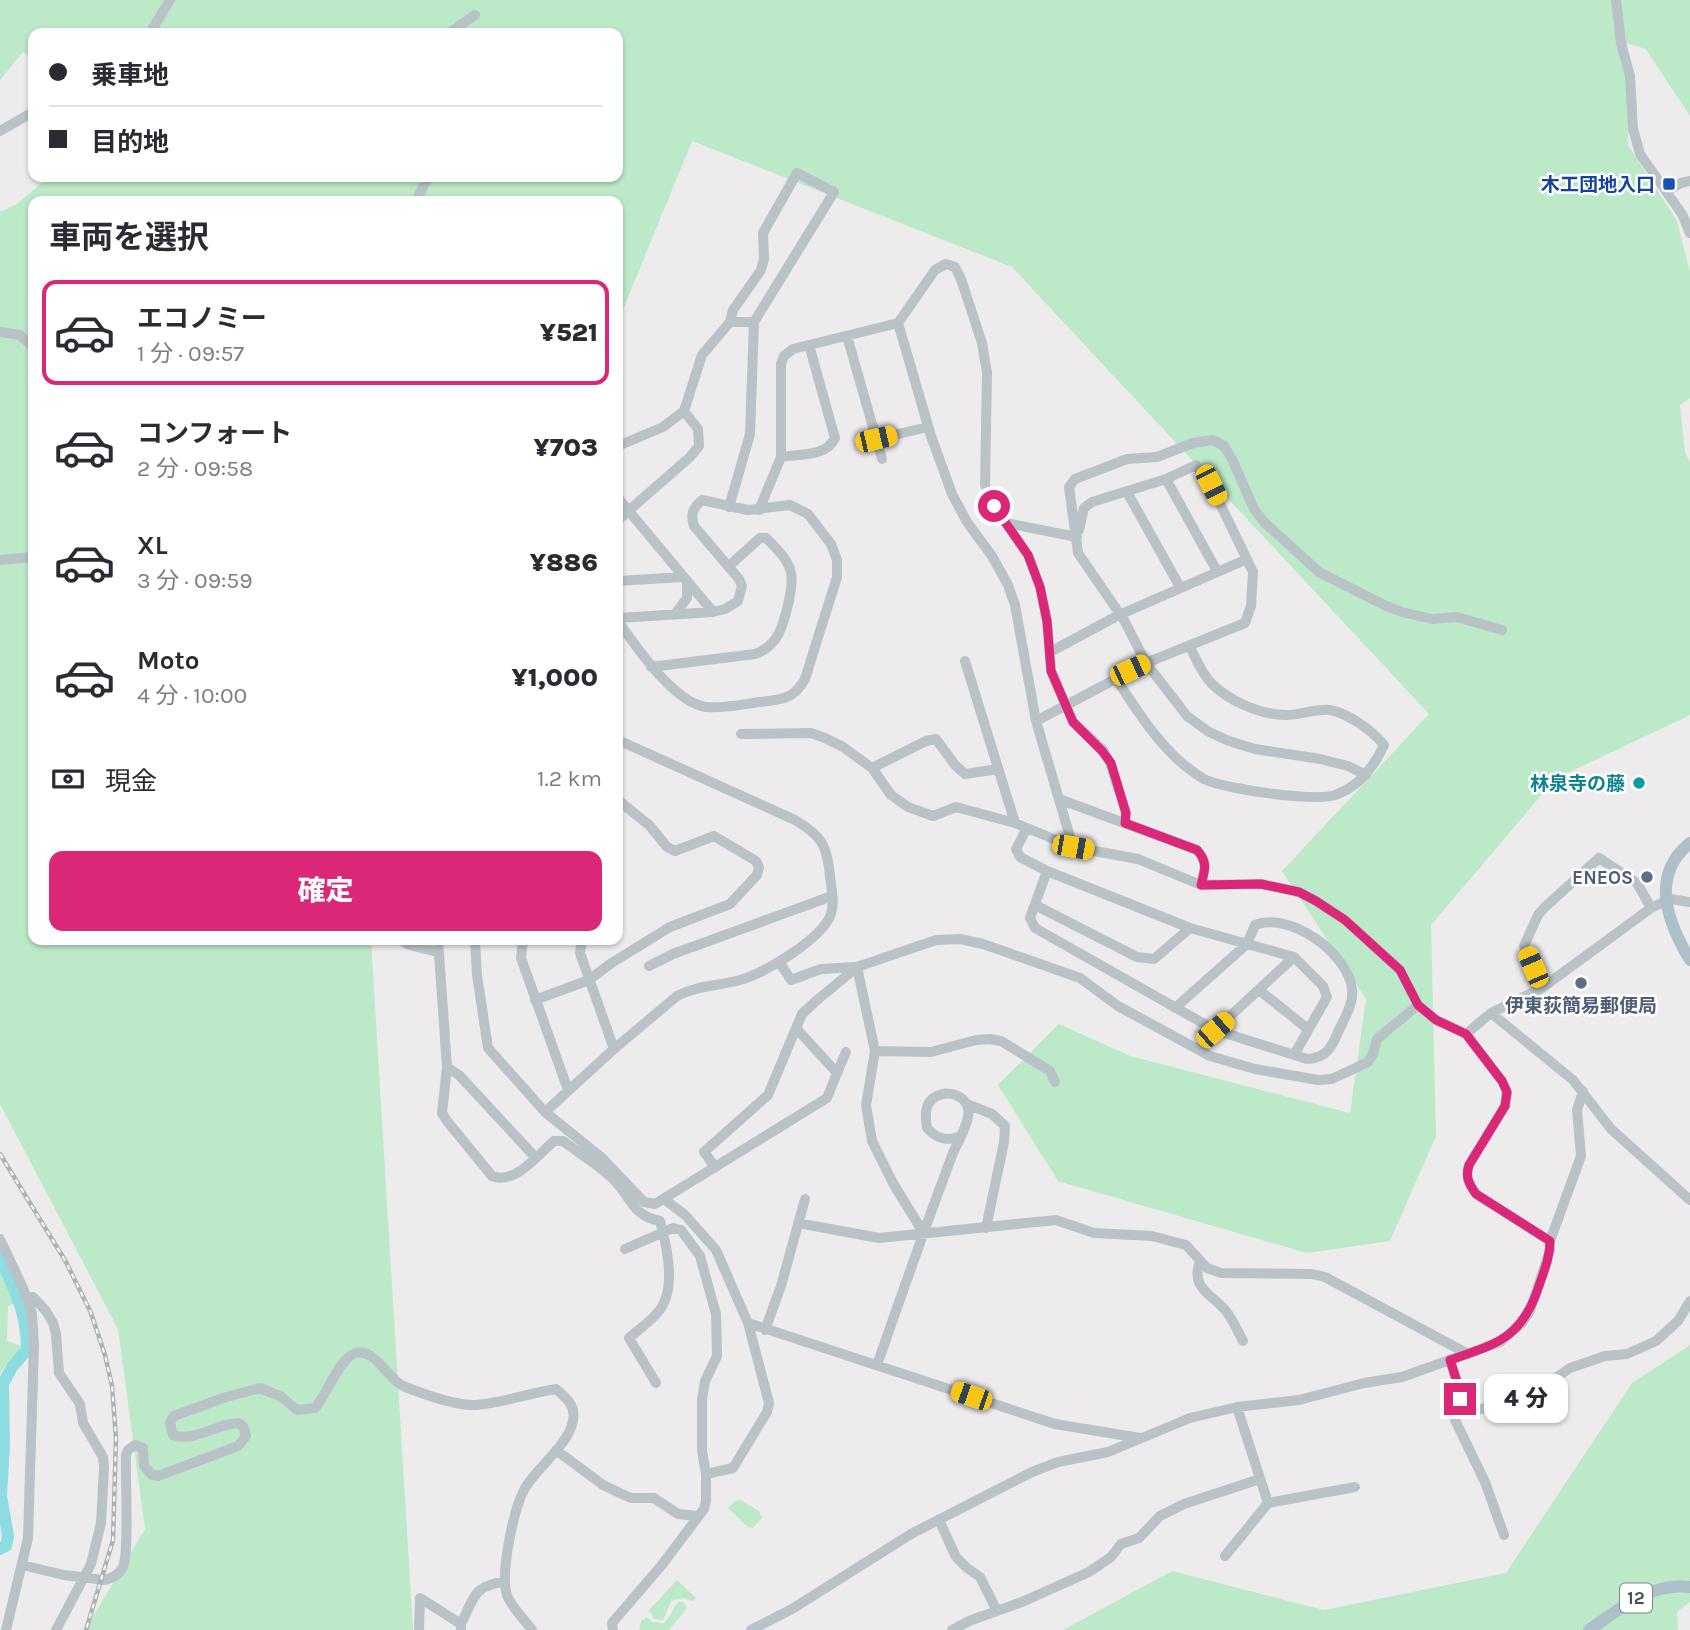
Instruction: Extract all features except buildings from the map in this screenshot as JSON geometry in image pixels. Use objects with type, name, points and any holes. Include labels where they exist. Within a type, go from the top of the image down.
[{"type":"main road","points":[[1690,843],[1675,860],[1665,888],[1665,902],[1674,932],[1690,960]]},
{"type":"main road","name":"12","points":[[1589,1630],[1647,1592],[1669,1586],[1690,1587]]},
{"type":"street","points":[[153,28],[170,0]]},
{"type":"street","points":[[1616,0],[1620,43],[1630,76],[1636,141],[1640,154],[1667,191],[1690,233]]},
{"type":"street","points":[[456,28],[475,15]]},
{"type":"street","points":[[0,131],[28,115]]},
{"type":"street","points":[[623,444],[663,428],[684,411],[702,355],[730,322],[733,310],[761,270],[764,258],[762,233],[797,173],[834,192],[754,323],[750,434],[729,507]]},
{"type":"street","points":[[1667,191],[1690,181]]},
{"type":"street","points":[[759,510],[781,457],[781,364],[784,356],[793,349],[898,323],[935,270],[947,264],[955,267],[976,324],[987,373],[985,485],[994,506],[1028,555],[1040,587],[1047,621],[1051,671],[1073,722],[1111,763],[1126,813],[1125,823]]},
{"type":"street","points":[[730,322],[754,323]]},
{"type":"street","points":[[898,323],[928,428],[952,494],[1008,584],[1015,605],[1036,721],[1073,847]]},
{"type":"street","points":[[0,332],[20,335],[28,342]]},
{"type":"street","points":[[847,336],[883,459]]},
{"type":"street","points":[[781,457],[821,452],[831,447],[835,438],[809,345]]},
{"type":"street","points":[[623,516],[699,446],[698,429],[684,411]]},
{"type":"street","points":[[876,439],[928,428]]},
{"type":"street","points":[[1366,775],[1348,766],[1320,759],[1255,749],[1209,732],[1176,704],[1146,663],[1131,632],[1078,553],[1069,487],[1075,479],[1127,459],[1157,457],[1193,443],[1213,440],[1224,446],[1232,459],[1259,516],[1294,552],[1319,572],[1402,612],[1432,619],[1457,617],[1502,630]]},
{"type":"street","points":[[1036,721],[1115,677],[1245,623],[1251,606],[1253,572],[1211,485],[1196,465],[1166,479],[1092,502],[1084,508],[1077,537]]},
{"type":"street","points":[[1166,479],[1217,571]]},
{"type":"street","points":[[1127,492],[1180,587]]},
{"type":"street","points":[[623,619],[713,612],[733,606],[742,594],[739,579],[694,526],[691,517],[694,507],[702,500],[729,507],[759,510],[790,505],[808,514],[831,544],[837,560],[837,577],[801,688],[796,693],[777,700],[704,707],[691,703],[650,667],[623,626]]},
{"type":"street","points":[[623,503],[713,612]]},
{"type":"street","points":[[1006,523],[1077,537]]},
{"type":"street","points":[[650,667],[755,654],[770,645],[779,633],[792,584],[788,564],[766,538],[760,538],[729,566]]},
{"type":"street","points":[[0,560],[28,557]]},
{"type":"street","points":[[1050,652],[1119,615],[1245,560]]},
{"type":"street","points":[[623,580],[685,580]]},
{"type":"street","points":[[676,614],[687,598],[685,580]]},
{"type":"street","points":[[1115,677],[1152,731],[1184,765],[1207,781],[1244,789],[1316,798],[1337,795],[1366,775],[1384,745],[1376,736],[1349,718],[1328,710],[1284,715],[1246,706],[1212,684],[1190,647]]},
{"type":"street","points":[[965,661],[1016,823]]},
{"type":"street","points":[[741,734],[811,733],[843,747],[872,768],[891,795],[908,807],[933,816],[956,807],[1016,823],[1073,847],[1138,859],[1201,885],[1261,884],[1299,892],[1316,901],[1345,920],[1400,970],[1418,1005],[1436,1020],[1466,1034],[1502,1081],[1507,1092],[1505,1106],[1466,1174],[1476,1194],[1550,1241]]},
{"type":"street","points":[[872,768],[926,741],[936,739],[965,774],[998,769]]},
{"type":"street","points":[[545,1112],[668,1003],[688,990],[741,980],[780,962],[814,935],[831,913],[828,854],[813,831],[795,820],[623,742]]},
{"type":"street","points":[[1059,799],[1197,850],[1204,857],[1206,866],[1201,885]]},
{"type":"street","points":[[535,1000],[589,980],[670,927],[730,904],[757,875],[759,867],[756,861],[714,835],[676,851],[667,847],[650,826],[623,804]]},
{"type":"street","points":[[1027,828],[1016,849],[1020,857],[1047,871],[1190,928],[1294,957],[1323,986],[1327,997],[1294,1055]]},
{"type":"street","points":[[1542,988],[1524,946],[1538,915],[1599,858],[1637,883],[1651,908]]},
{"type":"street","points":[[1047,871],[1030,918],[1035,928],[1175,1008],[1215,1030],[1307,1059],[1318,1059],[1328,1053],[1351,1003],[1353,992],[1350,977],[1338,960],[1308,932],[1266,921],[1255,925],[1247,944],[1175,1008]]},
{"type":"street","points":[[649,966],[673,954],[832,896]]},
{"type":"street","points":[[1466,1034],[1491,1013],[1542,988],[1651,908],[1678,899],[1690,902]]},
{"type":"street","points":[[1035,905],[1146,960],[1154,959],[1190,928]]},
{"type":"street","points":[[780,962],[791,980],[821,969],[857,967],[936,940],[960,939],[984,944],[1080,978],[1118,1006],[1210,1056],[1255,1069],[1318,1080],[1332,1079],[1368,1062],[1377,1039],[1418,1005]]},
{"type":"street","points":[[409,945],[438,952]]},
{"type":"street","points":[[439,945],[447,1067],[442,1113],[492,1176],[501,1179],[513,1176],[554,1141],[563,1141],[614,1179],[632,1206],[643,1216],[660,1221],[670,1285],[658,1313],[629,1338],[656,1383]]},
{"type":"street","points":[[475,945],[475,962],[488,1048],[545,1112],[602,1158],[645,1202],[655,1204],[664,1199],[827,1098],[846,1052]]},
{"type":"street","points":[[522,945],[521,958],[568,1090]]},
{"type":"street","points":[[581,945],[580,953],[614,1049]]},
{"type":"street","points":[[1215,1030],[1294,957]]},
{"type":"street","points":[[715,1167],[704,1152],[768,1094],[802,1014],[857,967]]},
{"type":"street","points":[[857,967],[875,1051],[866,1105],[872,1141],[894,1185],[923,1232]]},
{"type":"street","points":[[1259,990],[1308,1029]]},
{"type":"street","points":[[1491,1013],[1573,1080],[1611,1129],[1690,1200]]},
{"type":"street","points":[[796,1028],[837,1073]]},
{"type":"street","points":[[875,1051],[931,1052],[990,1039],[1000,1041],[1049,1070],[1055,1082]]},
{"type":"street","points":[[447,1067],[460,1076],[535,1157]]},
{"type":"street","points":[[751,1630],[792,1609],[911,1534],[1032,1472],[1058,1462],[1108,1452],[1190,1418],[1237,1407],[1299,1400],[1364,1383],[1402,1377],[1500,1342],[1522,1323],[1536,1296],[1548,1259],[1550,1241],[1581,1156],[1577,1110],[1583,1091]]},
{"type":"street","points":[[960,1136],[952,1140],[935,1137],[927,1128],[927,1105],[934,1097],[948,1093],[959,1096],[967,1104],[992,1114],[1005,1126],[986,1228]]},
{"type":"street","points":[[877,1365],[923,1232],[969,1113],[967,1104]]},
{"type":"street","points":[[664,1199],[685,1214],[716,1250],[748,1323],[769,1403],[767,1412],[733,1468],[706,1474]]},
{"type":"street","points":[[765,1330],[805,1199]]},
{"type":"street","points":[[798,1223],[878,1238],[1056,1220],[1094,1233],[1152,1236],[1186,1245],[1207,1268],[1221,1273],[1325,1277],[1468,1354]]},
{"type":"street","points":[[613,1630],[612,1623],[661,1566],[706,1501],[702,1400],[705,1381],[718,1356],[716,1314],[700,1256],[681,1230],[673,1228],[625,1249]]},
{"type":"street","points":[[0,1239],[32,1314],[34,1343],[29,1526],[6,1630]]},
{"type":"street","points":[[1200,1261],[1196,1274],[1198,1282],[1226,1311],[1243,1341]]},
{"type":"street","points":[[26,1298],[33,1297],[46,1311],[53,1324],[60,1373],[80,1404],[83,1423],[103,1457],[104,1467],[101,1524],[91,1564],[56,1630]]},
{"type":"street","points":[[1457,1412],[1475,1411],[1505,1398],[1530,1393],[1570,1368],[1605,1356],[1627,1354],[1656,1341],[1678,1321],[1690,1301]]},
{"type":"street","points":[[748,1323],[1055,1424],[1140,1438]]},
{"type":"street","points":[[22,1565],[85,1579],[114,1576],[123,1569],[127,1557],[125,1488],[128,1450],[135,1445],[143,1448],[144,1466],[152,1475],[158,1476],[238,1446],[246,1436],[239,1423],[220,1425],[181,1438],[173,1435],[170,1422],[174,1416],[260,1388],[279,1396],[298,1410],[315,1408],[346,1359],[356,1353],[363,1353],[372,1357],[399,1384],[432,1397],[474,1405],[556,1389],[570,1402],[574,1420],[571,1429],[526,1486],[517,1504],[509,1543],[505,1582],[510,1602],[532,1630]]},
{"type":"street","points":[[1450,1360],[1459,1388],[1455,1420],[1485,1482],[1504,1535]]},
{"type":"street","points":[[1237,1407],[1268,1503]]},
{"type":"street","points":[[556,1450],[603,1485],[624,1495],[631,1498],[654,1498],[678,1514],[698,1516]]},
{"type":"street","points":[[953,1630],[1089,1573],[1111,1557],[1121,1544],[1139,1538],[1160,1516],[1204,1496],[1260,1479]]},
{"type":"street","points":[[1225,1556],[1268,1503],[1355,1487]]},
{"type":"street","points":[[939,1520],[956,1556],[980,1577],[997,1611]]},
{"type":"street","points":[[419,1630],[420,1598],[461,1627],[480,1588],[505,1582]]},
{"type":"green space","points":[[0,0],[1690,0],[1690,116],[1646,49],[1618,41],[1629,88],[1628,145],[1677,221],[1690,272],[1690,398],[1680,405],[1685,452],[1690,462],[1690,715],[1555,779],[1431,925],[1436,1136],[1390,1241],[1307,1253],[1058,1181],[998,1085],[1059,1024],[1130,1056],[1350,1113],[1366,999],[1282,871],[1429,714],[1012,267],[692,141],[623,310],[623,196],[28,196],[28,945],[371,945],[413,1630],[85,1630],[145,1529],[118,1329],[0,1104],[0,212],[17,204],[43,182],[623,182],[623,28],[28,28],[28,55],[23,52],[0,80]]},
{"type":"green space","points":[[0,1262],[17,1303],[8,1306],[7,1341],[22,1346],[0,1375]]},
{"type":"green space","points":[[1690,1345],[1690,1602],[1677,1612],[1678,1630],[1063,1630],[1172,1571],[1324,1610],[1506,1573],[1632,1383]]},
{"type":"green space","points":[[741,1500],[759,1511],[762,1518],[753,1528],[748,1527],[728,1508],[735,1501]]},
{"type":"green space","points":[[677,1580],[696,1598],[692,1601],[684,1598],[671,1601],[663,1620],[654,1619],[649,1610]]},
{"type":"green space","points":[[678,1602],[683,1602],[687,1608],[669,1630],[639,1630],[641,1621],[647,1617],[652,1622],[664,1623]]},
{"type":"waterway","points":[[0,1256],[22,1312],[27,1350],[12,1367],[3,1384],[1,1496],[8,1536],[6,1546],[0,1549]]},
{"type":"railway","points":[[0,1154],[66,1262],[91,1313],[112,1386],[116,1438],[113,1540],[86,1630]]},
{"type":"place","name":"木工団地入口","points":[[1669,184]]},
{"type":"place","name":"林泉寺の藤","points":[[1639,783]]},
{"type":"place","name":"ENEOS","points":[[1647,877]]},
{"type":"place","name":"伊東荻簡易郵便局","points":[[1581,983]]},
{"type":"route","points":[[994,506],[1028,555],[1040,587],[1047,621],[1051,671],[1067,713],[1111,763],[1126,813],[1125,823],[1197,850],[1204,857],[1206,866],[1201,885],[1261,884],[1283,888],[1299,892],[1345,920],[1400,970],[1418,1005],[1436,1020],[1466,1034],[1502,1081],[1507,1092],[1505,1106],[1466,1174],[1476,1194],[1550,1241],[1550,1250],[1536,1296],[1522,1323],[1500,1342],[1450,1360],[1460,1399]]}]
